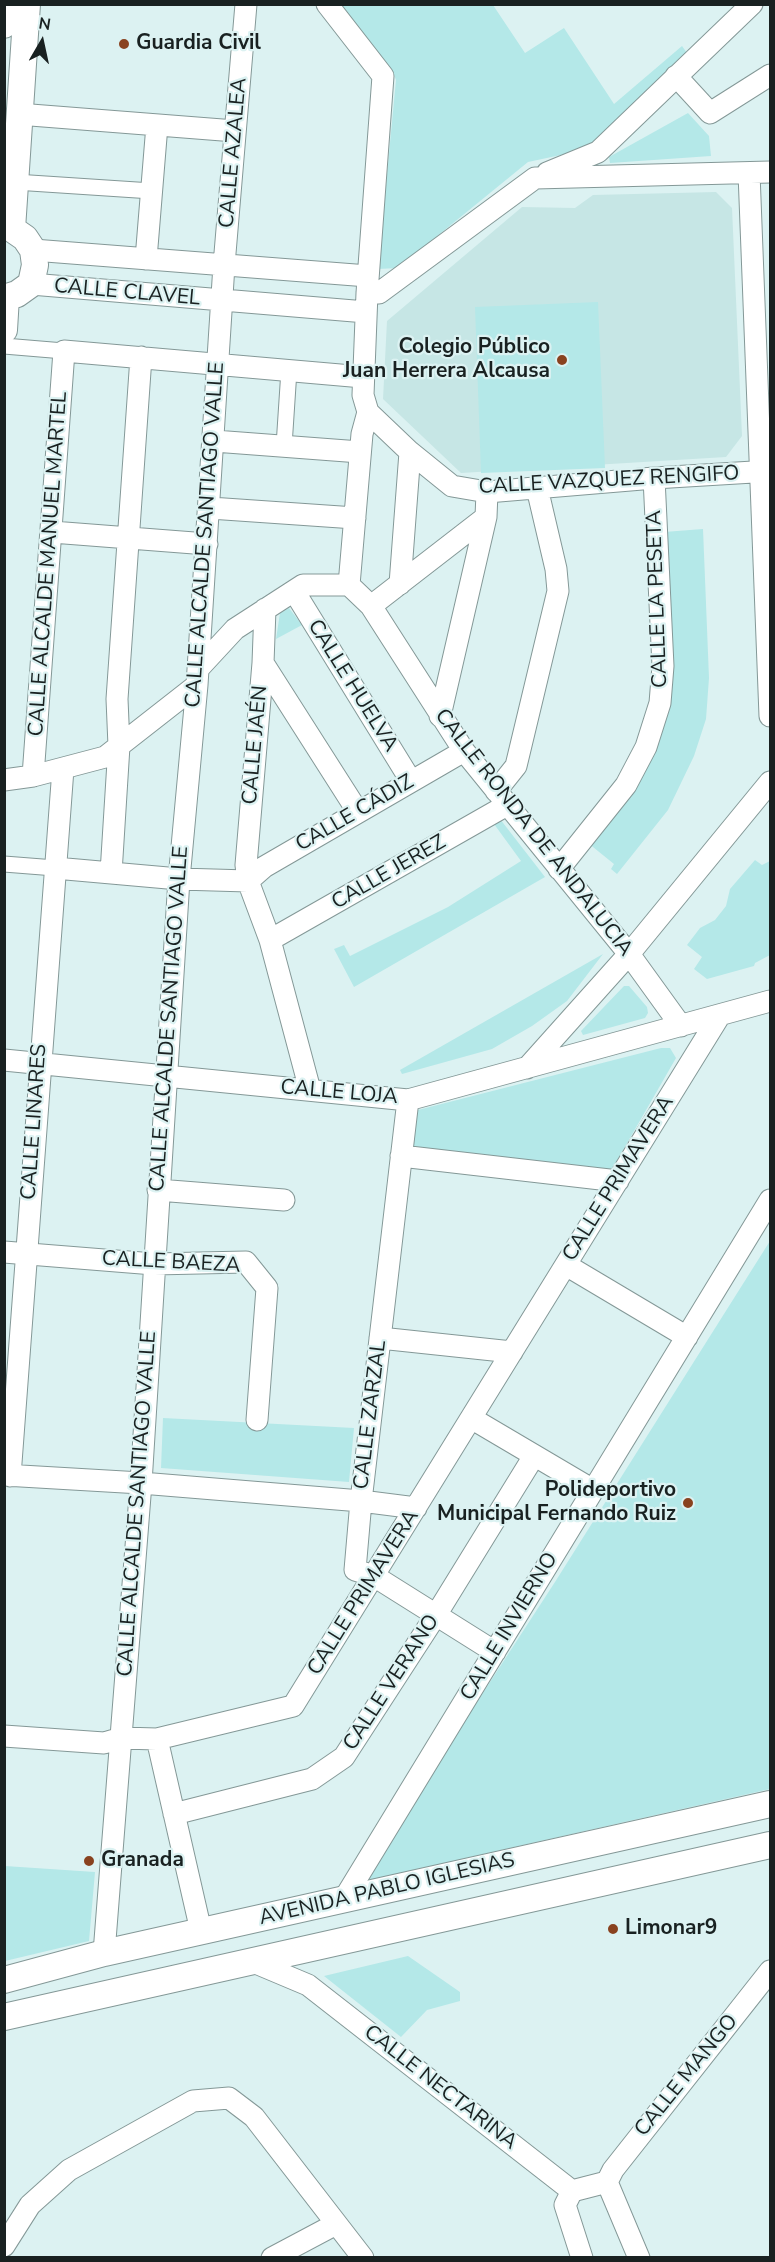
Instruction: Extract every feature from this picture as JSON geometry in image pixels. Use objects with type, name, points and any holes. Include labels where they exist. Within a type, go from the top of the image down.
[{"type":"street","points":[[4,25],[6,4]]},
{"type":"street","points":[[4,330],[5,298],[17,294],[31,284],[35,265],[33,250],[25,237],[8,228],[15,182],[27,4]]},
{"type":"street","name":"CALLE AZALEA","points":[[224,265],[246,4]]},
{"type":"street","points":[[4,780],[33,776],[105,757],[149,723],[197,677],[235,629],[303,585],[349,585],[360,452],[368,412],[363,395],[363,376],[383,76],[327,4]]},
{"type":"street","points":[[367,293],[379,293],[535,178],[598,152],[752,4]]},
{"type":"street","points":[[676,76],[710,113],[771,75]]},
{"type":"street","points":[[18,114],[235,131]]},
{"type":"street","points":[[146,259],[157,124]]},
{"type":"street","points":[[535,178],[771,172]]},
{"type":"street","points":[[749,173],[766,472],[771,716]]},
{"type":"street","points":[[15,182],[152,191]]},
{"type":"street","name":"CALLE CLAVEL","points":[[33,250],[224,265],[367,293]]},
{"type":"street","name":"CALLE CLAVEL","points":[[223,301],[224,265]]},
{"type":"street","name":"CALLE CLAVEL","points":[[31,284],[223,301],[367,293]]},
{"type":"street","name":"CALLE ALCALDE SANTIAGO VALLE","points":[[104,1953],[141,1483],[179,879],[210,508],[223,301]]},
{"type":"street","points":[[4,346],[363,376]]},
{"type":"street","name":"CALLE ALCALDE MANUEL MARTEL","points":[[33,776],[64,351]]},
{"type":"street","points":[[111,873],[119,746],[117,699],[141,357]]},
{"type":"street","points":[[284,446],[290,370]]},
{"type":"street","name":"CALLE VAZQUEZ RENGIFO","points":[[368,412],[410,452],[452,486],[488,492],[654,478],[766,472]]},
{"type":"street","points":[[214,441],[360,452]]},
{"type":"street","points":[[400,584],[410,452]]},
{"type":"street","name":"CALLE LA PESETA","points":[[559,869],[626,785],[646,747],[660,704],[663,666],[654,478]]},
{"type":"street","points":[[501,798],[516,766],[558,591],[556,569],[537,488]]},
{"type":"street","points":[[440,716],[486,517],[488,492]]},
{"type":"street","points":[[210,508],[355,518]]},
{"type":"street","points":[[371,606],[486,517]]},
{"type":"street","points":[[52,532],[207,544]]},
{"type":"street","name":"CALLE RONDA DE ANDALUCIA","points":[[349,585],[371,606],[464,751],[629,954],[681,1026]]},
{"type":"street","name":"CALLE HUELVA","points":[[294,591],[411,781]]},
{"type":"street","name":"CALLE JAÉN","points":[[265,609],[263,663],[246,865],[248,881],[270,940],[310,1090]]},
{"type":"street","points":[[263,663],[358,812]]},
{"type":"street","points":[[149,723],[165,720],[174,722],[183,728],[192,739]]},
{"type":"street","name":"CALLE CÁDIZ","points":[[248,881],[264,867],[464,751]]},
{"type":"street","name":"CALLE LINARES","points":[[7,1476],[63,769]]},
{"type":"street","points":[[527,1068],[629,954],[771,782]]},
{"type":"street","name":"CALLE JEREZ","points":[[270,940],[501,798]]},
{"type":"street","points":[[4,864],[179,879],[248,881]]},
{"type":"street","name":"CALLE LOJA","points":[[4,1060],[408,1100],[771,1001]]},
{"type":"street","name":"CALLE PRIMAVERA","points":[[4,1736],[104,1743],[121,1738],[157,1739],[293,1706],[720,1015]]},
{"type":"street","name":"CALLE ZARZAL","points":[[408,1100],[355,1570],[374,1576],[495,1652]]},
{"type":"street","points":[[401,1156],[618,1181]]},
{"type":"street","points":[[158,1190],[284,1200]]},
{"type":"street","name":"CALLE INVIERNO","points":[[344,1899],[771,1200]]},
{"type":"street","name":"CALLE BAEZA","points":[[4,1252],[153,1264],[246,1262],[267,1288],[257,1420]]},
{"type":"street","points":[[566,1265],[687,1337]]},
{"type":"street","points":[[380,1338],[512,1352]]},
{"type":"street","points":[[471,1418],[594,1490]]},
{"type":"street","name":"CALLE VERANO","points":[[174,1814],[312,1779],[344,1757],[436,1615],[534,1456]]},
{"type":"street","points":[[7,1476],[141,1483],[361,1501],[416,1508]]},
{"type":"street","points":[[157,1739],[201,1931]]},
{"type":"street","name":"AVENIDA PABLO IGLESIAS","points":[[4,1980],[104,1953],[771,1804]]},
{"type":"street","name":"AVENIDA PABLO IGLESIAS","points":[[4,2017],[771,1845]]},
{"type":"street","points":[[308,1986],[304,1966],[312,1947]]},
{"type":"street","name":"CALLE NECTARINA","points":[[251,1961],[308,1986],[572,2191]]},
{"type":"street","name":"CALLE MANGO","points":[[607,2182],[613,2170],[771,1971]]},
{"type":"street","points":[[4,2246],[30,2205],[69,2170],[193,2101],[229,2098],[254,2117],[363,2258]]},
{"type":"street","points":[[582,2258],[565,2205],[572,2191],[607,2182],[639,2258]]},
{"type":"street","points":[[272,2258],[336,2223]]},
{"type":"shaded area","points":[[337,5],[493,5],[525,53],[564,28],[614,104],[682,46],[687,53],[589,149],[528,162],[398,268],[378,269],[396,80],[393,72]]},
{"type":"shaded area","points":[[688,113],[709,136],[711,156],[610,163],[609,157]]},
{"type":"shaded area","name":"Colegio Público Juan Herrera Alcausa","points":[[716,192],[732,208],[742,436],[726,457],[461,473],[383,399],[387,321],[522,207],[575,208],[593,195]]},
{"type":"shaded area","points":[[598,302],[605,468],[481,473],[475,307]]},
{"type":"shaded area","points":[[703,529],[709,678],[706,719],[694,756],[668,810],[617,874],[611,869],[614,864],[588,843],[648,760],[664,532]]},
{"type":"shaded area","points":[[289,608],[302,625],[276,639],[280,613]]},
{"type":"shaded area","points":[[500,819],[545,877],[354,987],[334,949],[344,945],[350,956],[448,907],[521,861],[494,824]]},
{"type":"shaded area","points":[[755,860],[762,865],[770,861],[770,955],[755,963],[754,966],[707,979],[694,969],[702,957],[687,945],[700,928],[715,920],[726,906],[730,889]]},
{"type":"shaded area","points":[[603,954],[567,1001],[532,1026],[492,1049],[402,1074],[400,1070]]},
{"type":"shaded area","points":[[624,986],[629,986],[647,1007],[648,1013],[645,1018],[583,1035],[581,1031]]},
{"type":"shaded area","points":[[661,1048],[670,1048],[676,1058],[611,1171],[410,1149],[414,1111]]},
{"type":"shaded area","name":"Polideportivo Municipal Fernando Ruiz","points":[[770,1241],[770,1789],[360,1882],[555,1582]]},
{"type":"shaded area","points":[[163,1418],[354,1428],[349,1482],[161,1468]]},
{"type":"shaded area","points":[[5,1866],[95,1872],[89,1941],[5,1961]]},
{"type":"shaded area","points":[[408,1956],[460,1992],[460,2001],[427,2010],[401,2037],[324,1976]]},
{"type":"place","name":"Guardia Civil","points":[[124,44]]},
{"type":"place","name":"Colegio Público Juan Herrera Alcausa","points":[[562,360]]},
{"type":"place","name":"Polideportivo Municipal Fernando Ruiz","points":[[688,1503]]},
{"type":"place","name":"Granada","points":[[89,1861]]},
{"type":"place","name":"Limonar9","points":[[613,1929]]}]
